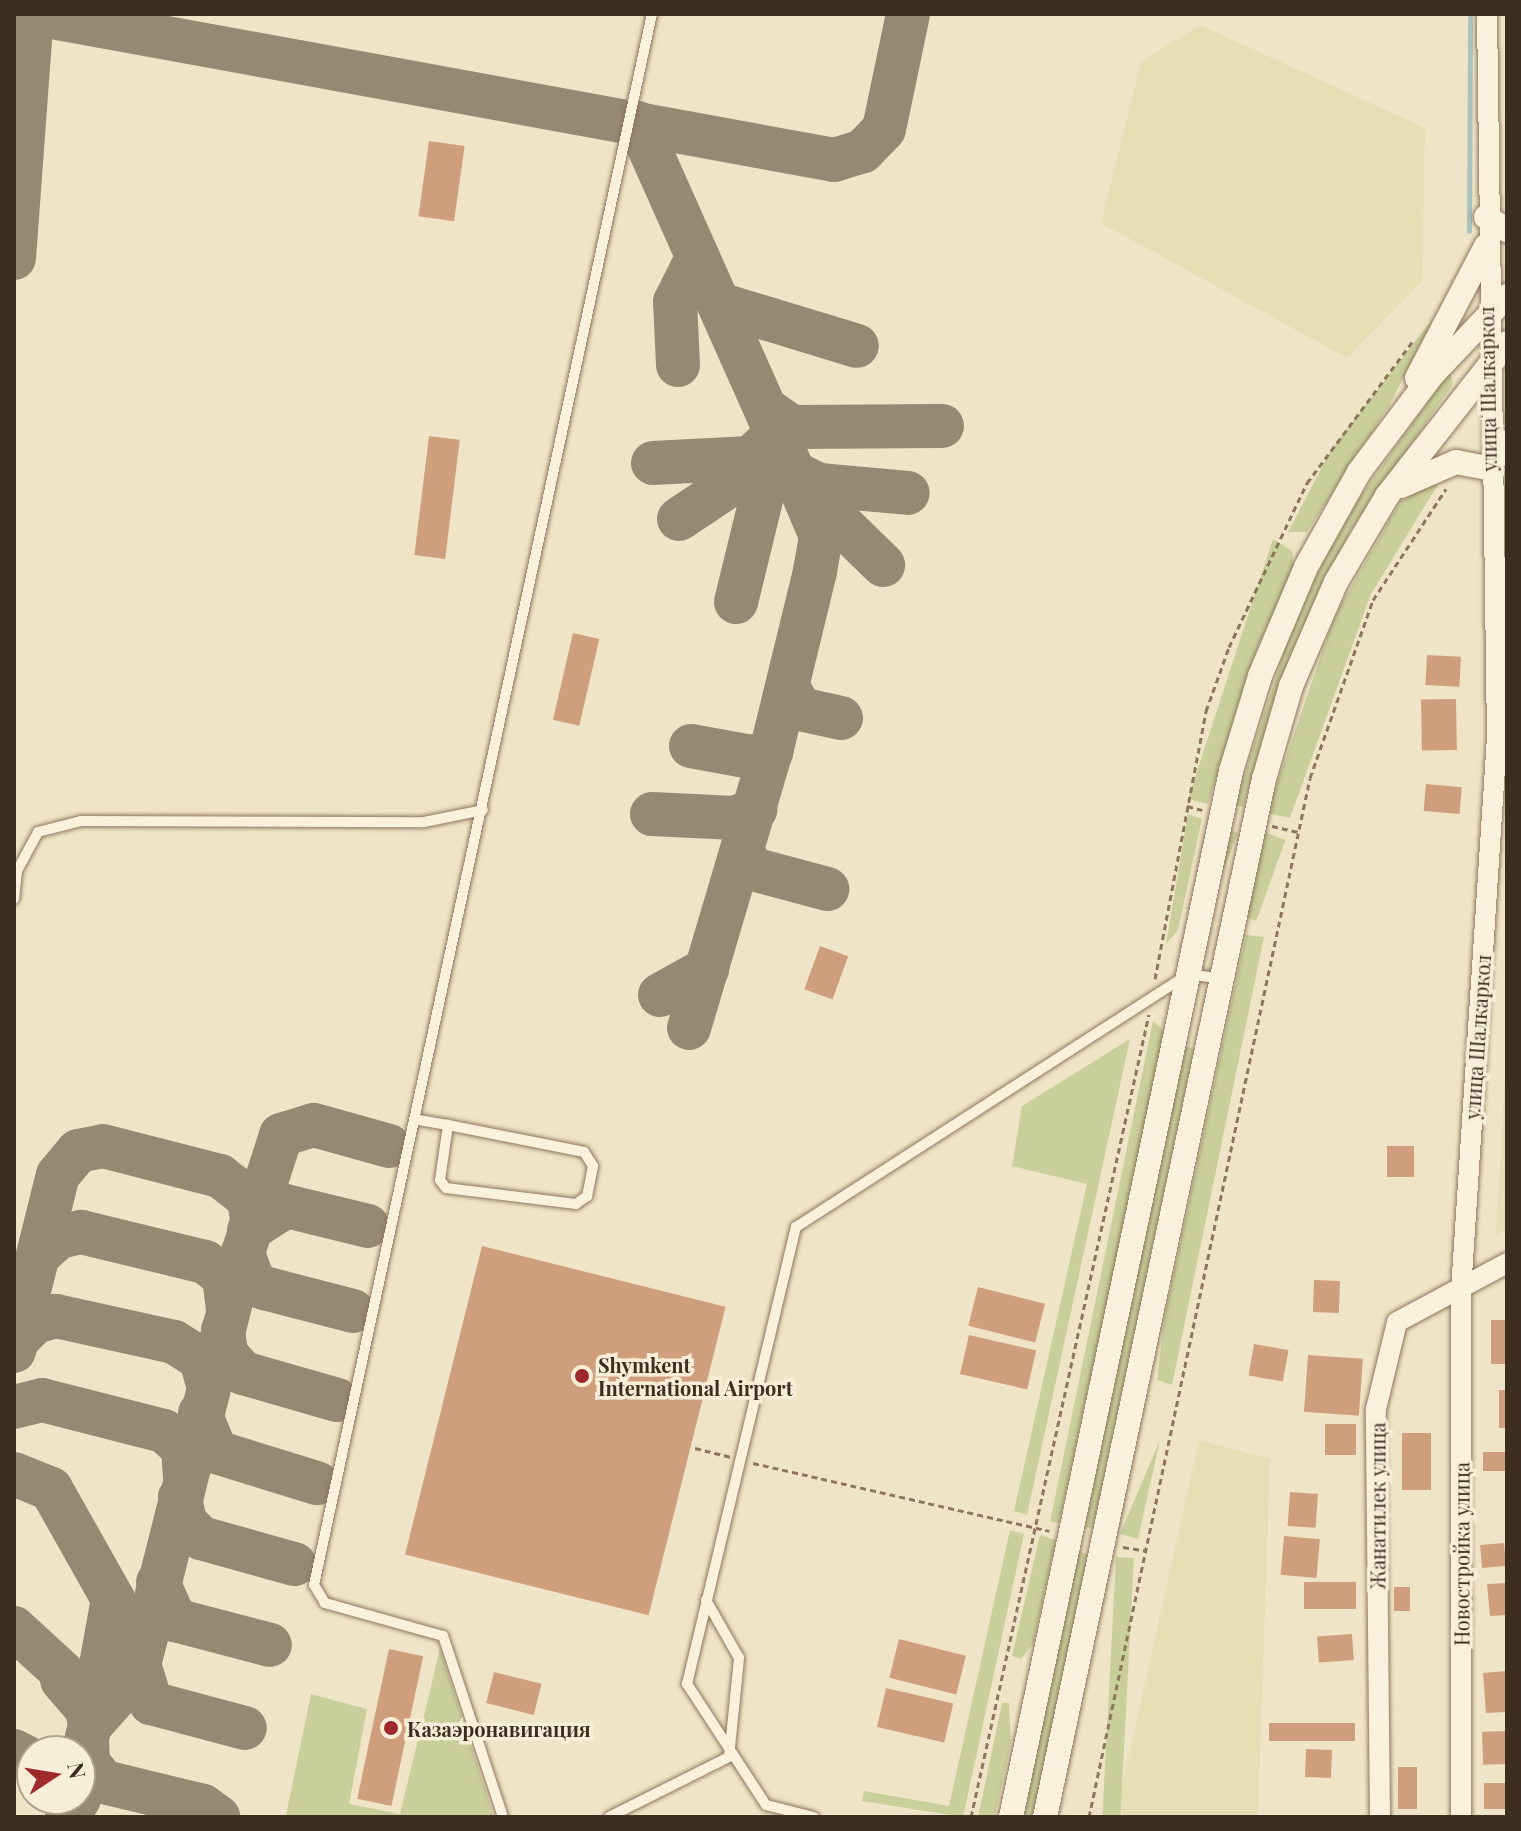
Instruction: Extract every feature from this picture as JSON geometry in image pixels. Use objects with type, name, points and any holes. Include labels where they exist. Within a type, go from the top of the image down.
[{"type":"street","name":"улица Шалкаркол","points":[[1461,1291],[1497,737],[1488,468],[1486,246],[1497,224],[1487,14]]},
{"type":"street","points":[[1393,428],[1486,246]]},
{"type":"street","points":[[1011,1817],[1231,771],[1260,676],[1306,567],[1359,472],[1486,315],[1507,296]]},
{"type":"street","points":[[1045,1817],[1222,979],[1291,686],[1336,582],[1387,496],[1486,362],[1507,343]]},
{"type":"street","points":[[1387,496],[1423,471],[1459,463],[1488,468],[1507,442]]},
{"type":"street","name":"Жанатилек улица","points":[[1380,1817],[1376,1409],[1397,1322],[1461,1291],[1507,1263]]},
{"type":"street","name":"Новостройка улица","points":[[1461,1291],[1461,1817]]},
{"type":"lane","points":[[503,1817],[443,1636],[325,1603],[315,1593],[419,1120],[652,14]]},
{"type":"lane","points":[[14,899],[17,871],[38,832],[81,821],[424,822],[483,810]]},
{"type":"lane","points":[[814,1817],[766,1805],[729,1757],[687,1684],[796,1227],[1188,974],[1222,979]]},
{"type":"lane","points":[[419,1120],[448,1125],[584,1152],[593,1166],[587,1196],[576,1204],[446,1188],[440,1180],[448,1125]]},
{"type":"lane","points":[[706,1600],[739,1658],[729,1757]]},
{"type":"lane","points":[[609,1817],[729,1757]]},
{"type":"path","points":[[1089,1817],[1310,778],[1373,600],[1459,463]]},
{"type":"path","points":[[695,1448],[1034,1528]]},
{"type":"shaded area","points":[[1200,25],[1425,128],[1422,281],[1347,358],[1101,223],[1141,62]]},
{"type":"shaded area","points":[[1507,1041],[1507,1229],[1496,1236]]},
{"type":"shaded area","points":[[1199,1440],[1270,1459],[1258,1817],[1115,1817]]},
{"type":"green space","points":[[1434,317],[1390,404],[1307,532],[1288,532],[1332,448]]},
{"type":"green space","points":[[1450,371],[1453,384],[1350,531],[1274,705],[1243,807],[1235,805],[1299,605],[1340,525]]},
{"type":"green space","points":[[1442,478],[1371,594],[1290,818],[1267,813],[1335,615],[1400,502]]},
{"type":"green space","points":[[1273,539],[1292,551],[1294,565],[1253,659],[1208,804],[1188,799]]},
{"type":"green space","points":[[1188,814],[1202,819],[1178,930],[1166,944]]},
{"type":"green space","points":[[1228,829],[1238,833],[1207,909],[1197,905]]},
{"type":"green space","points":[[1264,832],[1286,840],[1256,921],[1235,913]]},
{"type":"green space","points":[[1246,935],[1264,937],[1172,1385],[1157,1380],[1164,1320]]},
{"type":"green space","points":[[1153,1021],[1165,1032],[1059,1523],[1050,1522]]},
{"type":"green space","points":[[1130,1039],[1027,1515],[1014,1511],[1087,1184],[1012,1166],[1022,1106]]},
{"type":"green space","points":[[1184,1046],[1194,1049],[1093,1528],[1085,1527]]},
{"type":"green space","points":[[1160,1440],[1138,1539],[1120,1534]]},
{"type":"green space","points":[[1010,1530],[1024,1534],[963,1817],[862,1801],[864,1791],[949,1806]]},
{"type":"green space","points":[[1040,1535],[1056,1540],[1033,1644],[1021,1659],[1012,1656]]},
{"type":"green space","points":[[1077,1551],[1091,1556],[1035,1817],[1022,1817]]},
{"type":"green space","points":[[1116,1557],[1134,1558],[1120,1817],[1102,1817]]},
{"type":"green space","points":[[440,1649],[494,1817],[286,1815],[311,1694],[367,1709],[349,1804],[400,1814]]},
{"type":"green space","points":[[1002,1703],[1009,1703],[1011,1742],[995,1817],[978,1817]]},
{"type":"building","points":[[429,141],[465,146],[454,221],[418,216]]},
{"type":"building","points":[[429,436],[460,440],[445,559],[414,555]]},
{"type":"building","points":[[573,633],[599,639],[579,726],[553,720]]},
{"type":"building","points":[[1427,655],[1461,657],[1459,687],[1425,685]]},
{"type":"building","points":[[1456,699],[1457,750],[1422,751],[1421,700]]},
{"type":"building","points":[[1426,784],[1462,787],[1460,814],[1424,811]]},
{"type":"building","points":[[820,946],[848,956],[832,999],[804,989]]},
{"type":"building","points":[[1387,1146],[1414,1146],[1414,1177],[1387,1177]]},
{"type":"building","name":"Shymkent International Airport","points":[[482,1246],[726,1307],[649,1615],[405,1555]]},
{"type":"building","points":[[1314,1280],[1340,1281],[1339,1313],[1313,1312]]},
{"type":"building","points":[[978,1287],[1045,1304],[1035,1343],[968,1326]]},
{"type":"building","points":[[1491,1320],[1507,1320],[1507,1364],[1491,1364]]},
{"type":"building","points":[[969,1335],[1036,1351],[1027,1389],[960,1374]]},
{"type":"building","points":[[1254,1344],[1288,1350],[1283,1382],[1248,1376]]},
{"type":"building","points":[[1308,1355],[1363,1359],[1359,1416],[1304,1412]]},
{"type":"building","points":[[1499,1390],[1507,1390],[1507,1428],[1499,1428]]},
{"type":"building","points":[[1325,1424],[1356,1424],[1356,1455],[1325,1455]]},
{"type":"building","points":[[1402,1433],[1431,1433],[1431,1490],[1402,1490]]},
{"type":"building","points":[[1483,1452],[1507,1452],[1507,1471],[1483,1471]]},
{"type":"building","points":[[1290,1492],[1318,1494],[1316,1528],[1288,1526]]},
{"type":"building","points":[[1284,1536],[1320,1539],[1316,1578],[1281,1575]]},
{"type":"building","points":[[1504,1543],[1506,1566],[1482,1568],[1480,1545]]},
{"type":"building","points":[[1304,1582],[1356,1582],[1356,1609],[1304,1609]]},
{"type":"building","points":[[1507,1583],[1507,1615],[1490,1616],[1487,1584]]},
{"type":"building","points":[[1394,1587],[1410,1587],[1410,1611],[1394,1611]]},
{"type":"building","points":[[1352,1634],[1354,1660],[1319,1662],[1317,1636]]},
{"type":"building","points":[[899,1639],[966,1656],[956,1695],[889,1678]]},
{"type":"building","name":"Казаэронавигация","points":[[389,1649],[423,1656],[391,1806],[357,1799]]},
{"type":"building","points":[[1507,1671],[1507,1712],[1486,1713],[1483,1673]]},
{"type":"building","points":[[494,1672],[542,1684],[534,1715],[486,1703]]},
{"type":"building","points":[[886,1688],[953,1704],[944,1742],[877,1727]]},
{"type":"building","points":[[1269,1723],[1355,1723],[1355,1741],[1269,1741]]},
{"type":"building","points":[[1506,1731],[1507,1764],[1483,1765],[1482,1732]]},
{"type":"building","points":[[1306,1749],[1332,1750],[1331,1778],[1305,1777]]},
{"type":"building","points":[[1398,1767],[1417,1767],[1417,1809],[1398,1809]]},
{"type":"building","points":[[1484,1783],[1507,1783],[1507,1809],[1484,1809]]},
{"type":"waterway","points":[[1469,231],[1470,14]]},
{"type":"taxiway","points":[[14,258],[32,14]]},
{"type":"taxiway","points":[[36,14],[834,160],[863,151],[884,129],[908,14]]},
{"type":"taxiway","points":[[638,123],[798,482],[883,565]]},
{"type":"taxiway","points":[[678,365],[675,302],[697,258]]},
{"type":"taxiway","points":[[719,304],[857,346]]},
{"type":"taxiway","points":[[766,409],[792,427],[942,426]]},
{"type":"taxiway","points":[[653,463],[750,458],[777,434],[736,602]]},
{"type":"taxiway","points":[[679,519],[767,460]]},
{"type":"taxiway","points":[[793,472],[819,485],[908,493]]},
{"type":"taxiway","points":[[689,1028],[771,752],[815,571],[821,536],[798,482]]},
{"type":"taxiway","points":[[789,689],[800,709],[841,718]]},
{"type":"taxiway","points":[[691,746],[751,757],[771,752]]},
{"type":"taxiway","points":[[652,814],[735,818],[755,810]]},
{"type":"taxiway","points":[[743,854],[753,869],[827,889]]},
{"type":"taxiway","points":[[660,995],[707,969]]},
{"type":"taxiway","points":[[353,1311],[264,1288],[253,1281],[243,1253],[281,1135],[314,1125],[389,1146]]},
{"type":"taxiway","points":[[14,1351],[58,1175],[78,1151],[103,1146],[220,1176],[249,1199],[252,1221]]},
{"type":"taxiway","points":[[249,1230],[286,1206],[368,1226]]},
{"type":"taxiway","points":[[40,1254],[59,1237],[81,1232],[205,1262],[224,1277],[228,1310]]},
{"type":"taxiway","points":[[88,1735],[90,1726],[137,1673],[243,1253]]},
{"type":"taxiway","points":[[17,1340],[35,1322],[56,1316],[174,1342],[201,1359],[208,1385]]},
{"type":"taxiway","points":[[223,1330],[226,1354],[243,1373],[337,1400]]},
{"type":"taxiway","points":[[14,1407],[42,1400],[164,1431],[183,1448],[185,1477]]},
{"type":"taxiway","points":[[200,1413],[216,1452],[317,1483]]},
{"type":"taxiway","points":[[14,1474],[51,1489],[113,1599],[90,1726],[87,1709],[62,1680]]},
{"type":"taxiway","points":[[180,1497],[185,1522],[201,1538],[294,1564]]},
{"type":"taxiway","points":[[158,1582],[175,1620],[270,1645]]},
{"type":"taxiway","points":[[14,1628],[85,1693]]},
{"type":"taxiway","points":[[139,1664],[151,1703],[245,1728]]},
{"type":"taxiway","points":[[96,1772],[104,1782],[203,1806],[218,1817]]},
{"type":"place","name":"Shymkent International Airport","points":[[582,1376]]},
{"type":"place","name":"Казаэронавигация","points":[[391,1728]]}]
